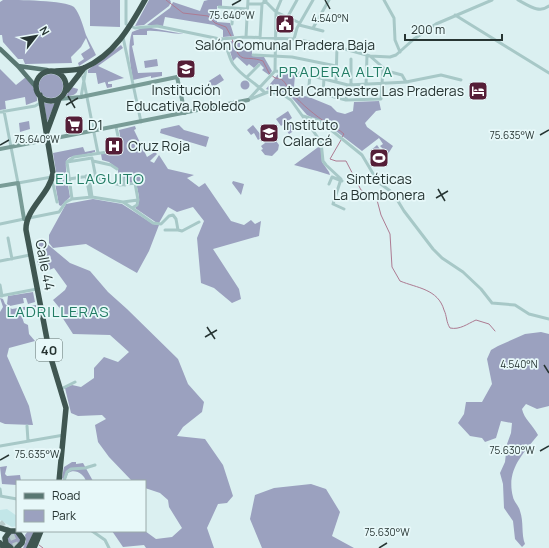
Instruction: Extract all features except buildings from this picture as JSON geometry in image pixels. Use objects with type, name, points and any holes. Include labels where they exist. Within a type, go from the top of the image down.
[{"type":"highway","points":[[46,134],[59,99],[85,67],[109,51],[123,37],[145,0]]},
{"type":"highway","points":[[51,179],[42,102],[36,87],[38,78],[47,70],[56,71],[85,67]]},
{"type":"highway","points":[[56,71],[65,78],[67,84],[65,93]]},
{"type":"highway","points":[[40,95],[47,100],[59,99]]},
{"type":"highway","name":"40","points":[[26,219],[51,179]]},
{"type":"highway","name":"Calle 44","points":[[26,219],[26,230],[30,255],[50,355],[61,389],[66,411],[59,480]]},
{"type":"highway","points":[[0,528],[16,531]]},
{"type":"highway","points":[[0,528],[8,547]]},
{"type":"highway","points":[[5,538],[10,531]]},
{"type":"highway","points":[[29,548],[36,532]]},
{"type":"highway","points":[[34,548],[41,532]]},
{"type":"highway","points":[[17,548],[22,543],[23,534]]},
{"type":"highway","points":[[0,543],[8,547]]},
{"type":"main road","points":[[0,49],[18,66],[36,87]]},
{"type":"main road","points":[[18,66],[47,70]]},
{"type":"street","points":[[126,0],[126,24],[130,27],[136,28],[157,26],[220,39],[246,37],[294,39],[337,47],[368,55],[390,57],[400,52],[426,31],[455,15],[492,0]]},
{"type":"street","points":[[260,38],[262,4],[265,0],[276,12],[287,18],[299,24],[323,31]]},
{"type":"street","points":[[248,100],[274,72],[276,12],[281,0]]},
{"type":"street","points":[[287,18],[297,0]]},
{"type":"street","points":[[294,39],[299,24],[313,0]]},
{"type":"street","points":[[313,28],[328,0]]},
{"type":"street","points":[[384,0],[394,18],[395,40],[400,52]]},
{"type":"street","points":[[518,0],[536,10],[543,10],[549,7]]},
{"type":"street","points":[[246,37],[248,2],[262,4]]},
{"type":"street","points":[[219,7],[247,9]]},
{"type":"street","points":[[232,24],[233,8]]},
{"type":"street","points":[[455,15],[549,74]]},
{"type":"street","points":[[123,37],[141,122]]},
{"type":"street","points":[[220,39],[226,45],[232,63],[265,92]]},
{"type":"street","points":[[336,82],[337,47]]},
{"type":"street","points":[[253,55],[309,60],[336,66]]},
{"type":"street","points":[[368,55],[383,68],[402,75],[405,82],[408,82]]},
{"type":"street","points":[[366,85],[368,55]]},
{"type":"street","points":[[346,100],[351,59]]},
{"type":"street","points":[[247,77],[259,65]]},
{"type":"street","points":[[81,97],[85,67]]},
{"type":"street","points":[[324,78],[323,94],[346,100],[382,99],[383,68]]},
{"type":"street","points":[[274,72],[310,75],[349,85],[382,85],[408,82],[441,75],[461,80]]},
{"type":"street","points":[[308,96],[310,75]]},
{"type":"street","points":[[59,99],[81,97],[177,76],[185,113]]},
{"type":"street","points":[[83,77],[88,95],[98,153]]},
{"type":"street","points":[[0,149],[47,141],[248,100],[265,92],[276,92],[287,97],[303,116],[321,142],[326,165],[342,181]]},
{"type":"street","points":[[0,112],[35,106],[42,102]]},
{"type":"street","name":"Calle 44","points":[[4,111],[26,219]]},
{"type":"street","points":[[303,116],[320,122],[346,141],[366,159],[378,182],[393,193],[404,211],[437,253],[463,272],[481,289],[492,303],[515,305],[528,314],[549,319]]},
{"type":"street","points":[[67,162],[74,157],[121,150],[116,127]]},
{"type":"street","points":[[67,162],[93,160],[111,165],[117,169]]},
{"type":"street","points":[[93,160],[96,178]]},
{"type":"street","points":[[67,162],[72,200]]},
{"type":"street","points":[[118,175],[123,178],[125,185]]},
{"type":"street","points":[[69,179],[87,176],[120,185],[135,183],[138,200],[137,205],[132,208]]},
{"type":"street","points":[[87,176],[91,197]]},
{"type":"street","points":[[329,184],[332,177],[342,181]]},
{"type":"street","points":[[0,186],[51,179],[57,202]]},
{"type":"street","points":[[342,181],[334,204],[344,209]]},
{"type":"street","points":[[0,224],[59,212],[66,202],[72,200],[91,197],[123,202],[138,200]]},
{"type":"street","points":[[123,202],[156,224],[161,224],[169,216],[174,215],[178,230]]},
{"type":"street","points":[[164,230],[184,231],[199,222]]},
{"type":"street","points":[[8,238],[12,258]]},
{"type":"street","points":[[0,261],[30,255]]},
{"type":"street","points":[[0,285],[1,296],[37,289]]},
{"type":"street","points":[[61,389],[75,382]]},
{"type":"street","points":[[27,426],[28,441]]},
{"type":"street","points":[[0,446],[64,435]]},
{"type":"street","points":[[64,480],[67,472],[71,469],[85,468],[95,465]]},
{"type":"street","points":[[0,489],[1,496],[16,499]]},
{"type":"street","points":[[94,532],[101,537],[109,548]]},
{"type":"green space","points":[[3,0],[51,2],[74,7],[80,17],[86,35],[96,55],[79,66],[78,63],[84,59],[81,54],[90,48],[86,38],[81,47],[71,57],[72,63],[25,64],[23,59],[18,59],[3,42],[2,35],[0,35],[0,2]]},
{"type":"green space","points":[[90,0],[120,0],[120,27],[90,26]]},
{"type":"green space","points":[[149,0],[170,0],[171,2],[169,6],[144,25],[135,26]]},
{"type":"green space","points":[[222,0],[222,6],[217,6],[217,22],[230,23],[234,36],[223,37],[223,30],[214,25],[165,17],[163,26],[147,25],[170,8],[173,2],[200,11],[204,1]]},
{"type":"green space","points":[[142,28],[151,28],[184,34],[147,31],[147,35],[133,35],[134,45],[132,46],[138,73],[162,72],[162,76],[151,78],[151,76],[133,80],[130,56],[130,38],[132,32]]},
{"type":"green space","points":[[240,40],[240,47],[252,48],[252,56],[264,57],[272,71],[269,75],[262,70],[264,68],[259,63],[254,68],[249,64],[247,66],[237,57],[233,61],[227,42]]},
{"type":"green space","points":[[121,45],[123,48],[98,66],[124,78],[108,82],[108,84],[112,84],[112,87],[107,88],[105,82],[98,84],[96,73],[88,73],[88,70]]},
{"type":"green space","points":[[157,59],[158,66],[145,68],[144,61]]},
{"type":"green space","points":[[0,69],[16,85],[26,77],[35,91],[37,101],[26,105],[25,97],[5,101],[6,109],[0,110]]},
{"type":"green space","points":[[279,73],[295,75],[294,87],[300,95],[331,106],[337,112],[345,114],[353,111],[354,102],[379,101],[381,110],[376,111],[365,123],[367,127],[393,146],[388,154],[380,146],[383,144],[379,138],[362,151],[328,125],[307,115],[292,98],[281,91],[285,88],[274,84],[269,90],[266,89]]},
{"type":"green space","points":[[51,74],[60,77],[63,86],[60,95],[51,98],[42,95],[39,86],[42,77]]},
{"type":"green space","points":[[220,74],[224,80],[213,87],[209,81]]},
{"type":"green space","points":[[243,81],[247,81],[249,85],[247,89],[243,89],[241,87],[241,83]]},
{"type":"green space","points":[[71,87],[78,89],[77,93],[66,96]]},
{"type":"green space","points":[[44,103],[55,104],[47,122]]},
{"type":"green space","points":[[288,111],[292,118],[281,126],[276,119]]},
{"type":"green space","points":[[29,121],[30,129],[20,132],[19,123]]},
{"type":"green space","points":[[296,121],[300,127],[289,134],[285,128]]},
{"type":"green space","points":[[179,125],[184,130],[209,137],[206,147],[160,133],[161,129]]},
{"type":"green space","points":[[253,125],[261,135],[263,134],[271,140],[274,138],[279,145],[278,150],[272,156],[265,155],[261,150],[263,149],[261,146],[265,143],[261,138],[258,140],[254,133],[251,135],[247,130]]},
{"type":"green space","points":[[135,126],[136,129],[134,130],[147,157],[155,152],[157,154],[150,161],[154,163],[159,155],[168,169],[194,175],[187,178],[199,187],[205,183],[231,221],[244,225],[251,220],[255,224],[261,221],[259,236],[213,249],[239,289],[241,299],[232,303],[214,288],[201,283],[197,238],[204,221],[193,207],[177,212],[168,207],[159,223],[157,223],[135,208],[139,203],[136,182],[126,183],[120,174],[118,175],[118,169],[109,162],[102,160],[101,154],[123,152],[119,130]]},
{"type":"green space","points":[[321,145],[322,162],[330,175],[294,165]]},
{"type":"green space","points":[[377,145],[382,152],[370,160],[369,159],[373,156],[370,151]]},
{"type":"green space","points":[[83,147],[85,152],[95,150],[95,152],[69,158],[66,165],[68,184],[64,184],[61,179],[57,178],[53,153]]},
{"type":"green space","points":[[57,180],[60,180],[64,185],[68,185],[70,197],[61,206],[59,205],[55,183]]},
{"type":"green space","points":[[233,181],[244,184],[241,195],[232,183]]},
{"type":"green space","points":[[93,199],[122,204],[153,224],[159,225],[149,251],[137,273],[86,244],[53,248],[49,243],[49,235],[66,204]]},
{"type":"green space","points":[[39,242],[46,243],[70,263],[90,271],[108,292],[178,359],[188,384],[204,402],[202,412],[183,427],[177,436],[205,439],[223,465],[233,496],[227,503],[218,504],[207,528],[214,548],[146,548],[144,545],[123,547],[113,532],[146,532],[156,539],[172,537],[182,528],[169,507],[168,500],[160,493],[146,488],[146,480],[131,480],[109,457],[98,442],[95,425],[106,419],[102,415],[78,416],[71,413],[65,388],[72,385],[81,387],[94,378],[94,368],[104,357],[118,362],[129,352],[110,335],[73,334],[62,317],[62,311],[53,300],[65,290],[67,286],[54,268],[42,273],[37,261],[43,259],[43,253],[38,245]]},
{"type":"green space","points":[[33,292],[35,302],[28,304],[26,298],[23,298],[24,303],[10,306],[7,304],[8,296]]},
{"type":"green space","points":[[0,298],[3,299],[5,304],[12,309],[36,305],[36,307],[20,311],[24,323],[28,325],[29,334],[35,341],[9,348],[7,356],[29,406],[33,425],[5,424],[0,422],[0,312],[3,307]]},
{"type":"green space","points":[[541,332],[549,334],[549,406],[537,409],[526,404],[522,409],[538,435],[517,463],[511,487],[514,501],[519,509],[522,519],[525,544],[522,547],[515,539],[513,521],[504,508],[503,484],[500,473],[505,462],[507,444],[511,433],[512,423],[501,421],[496,438],[485,442],[482,438],[470,436],[458,423],[464,414],[466,402],[482,402],[492,384],[487,359],[491,350],[525,334]]},
{"type":"green space","points":[[72,462],[76,462],[76,464],[83,463],[92,480],[86,480],[79,472],[73,471],[68,473],[64,480],[62,478],[64,467]]},
{"type":"green space","points":[[7,466],[5,474],[7,476],[20,475],[21,480],[16,480],[16,485],[2,484],[0,467]]},
{"type":"green space","points":[[311,484],[326,489],[340,512],[332,536],[354,548],[262,548],[250,519],[255,495],[274,488]]},
{"type":"green space","points":[[14,532],[19,534],[21,539],[19,544],[14,546],[9,544],[7,539],[9,534]]},
{"type":"green space","points":[[27,532],[34,532],[27,548],[23,548],[26,541],[25,535]]},
{"type":"shaded area","points":[[7,509],[16,515],[16,526],[12,527],[0,520],[0,510]]},
{"type":"waterway","points":[[166,0],[183,13],[208,16],[215,23],[226,27],[231,36]]},
{"type":"waterway","points":[[232,39],[240,56],[243,58],[263,61],[269,73],[275,78],[281,79],[304,106],[328,124],[342,132],[344,134],[342,137]]},
{"type":"waterway","points":[[341,140],[330,159],[336,161],[346,161],[361,190],[377,200],[381,215],[390,234],[392,267],[400,281],[432,293],[441,303],[450,328],[460,327],[476,320],[489,324],[495,331]]},
{"type":"waterway","points":[[39,545],[43,548]]},
{"type":"tunnel","points":[[0,522],[11,534],[17,548]]},
{"type":"place","name":"Salón Comunal Pradera Baja","points":[[285,24]]},
{"type":"place","name":"Institución Educativa Robledo","points":[[186,69]]},
{"type":"place","name":"Hotel Campestre Las Praderas","points":[[478,91]]},
{"type":"place","name":"D1","points":[[74,125]]},
{"type":"place","name":"Instituto Calarcá","points":[[269,133]]},
{"type":"place","name":"Cruz Roja","points":[[114,146]]},
{"type":"place","name":"Sintéticas La Bombonera","points":[[379,158]]},
{"type":"district","name":"PRADERA ALTA","points":[[336,72]]},
{"type":"district","name":"EL LAGUITO","points":[[100,179]]},
{"type":"district","name":"LADRILLERAS","points":[[58,312]]}]
